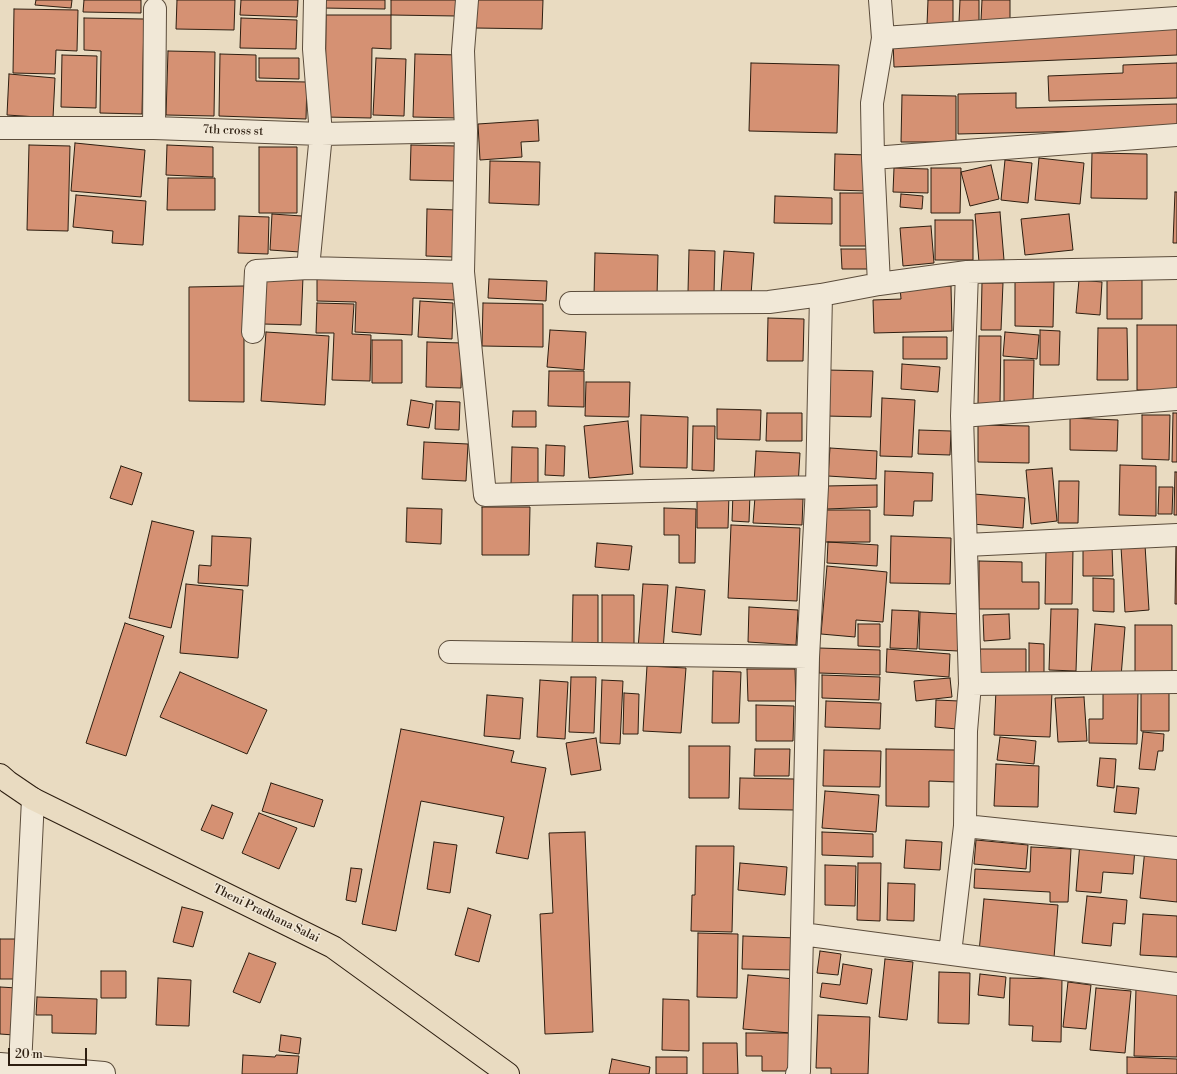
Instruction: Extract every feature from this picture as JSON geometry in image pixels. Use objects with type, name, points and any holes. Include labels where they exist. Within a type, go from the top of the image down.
[{"type":"main road","name":"Theni Pradhana Salai","points":[[4,779],[33,799],[333,947],[505,1073]]},
{"type":"street","points":[[308,268],[321,134],[314,49],[315,0]]},
{"type":"street","points":[[467,0],[463,51],[466,131],[463,272],[485,495],[817,487]]},
{"type":"street","points":[[879,284],[872,103],[883,38],[880,0]]},
{"type":"street","points":[[154,128],[155,9]]},
{"type":"street","points":[[883,38],[1177,18]]},
{"type":"street","name":"7th cross st","points":[[0,128],[154,128],[321,134],[466,131]]},
{"type":"street","points":[[873,158],[1177,135]]},
{"type":"street","points":[[253,332],[256,270],[308,268],[463,272]]},
{"type":"street","points":[[571,303],[769,302],[821,295],[879,284],[967,272],[1177,268]]},
{"type":"street","points":[[950,953],[965,826],[966,731],[970,684],[962,416],[967,272]]},
{"type":"street","points":[[797,1074],[799,1071],[808,657],[817,487],[821,295]]},
{"type":"street","points":[[962,416],[1177,399]]},
{"type":"street","points":[[966,545],[1177,534]]},
{"type":"street","points":[[450,652],[808,657]]},
{"type":"street","points":[[970,684],[1177,682]]},
{"type":"street","points":[[33,799],[10,1065],[104,1073]]},
{"type":"street","points":[[965,826],[1177,848]]},
{"type":"street","points":[[802,934],[1177,984]]},
{"type":"building","points":[[36,0],[72,0],[71,8],[35,5]]},
{"type":"building","points":[[84,0],[141,0],[141,13],[83,12]]},
{"type":"building","points":[[177,0],[235,0],[234,30],[176,29]]},
{"type":"building","points":[[241,0],[298,0],[297,17],[240,15]]},
{"type":"building","points":[[322,0],[385,0],[385,9],[322,8]]},
{"type":"building","points":[[391,0],[456,0],[456,16],[391,15]]},
{"type":"building","points":[[476,0],[543,0],[542,29],[475,28]]},
{"type":"building","points":[[928,0],[953,0],[953,25],[927,25]]},
{"type":"building","points":[[960,0],[979,0],[979,22],[959,22]]},
{"type":"building","points":[[982,0],[1010,0],[1010,22],[981,21]]},
{"type":"building","points":[[14,9],[78,10],[77,51],[56,50],[55,74],[13,73]]},
{"type":"building","points":[[326,15],[391,15],[391,49],[372,48],[371,118],[325,117]]},
{"type":"building","points":[[84,18],[144,19],[142,114],[100,113],[101,51],[84,50]]},
{"type":"building","points":[[241,18],[297,20],[296,49],[240,48]]},
{"type":"building","points":[[1177,29],[1177,55],[894,67],[893,41]]},
{"type":"building","points":[[168,51],[215,52],[214,116],[166,115]]},
{"type":"building","points":[[220,54],[256,55],[256,81],[307,82],[306,119],[219,116]]},
{"type":"building","points":[[415,54],[460,55],[458,118],[413,117]]},
{"type":"building","points":[[62,55],[97,56],[96,108],[61,107]]},
{"type":"building","points":[[259,58],[299,58],[299,79],[259,78]]},
{"type":"building","points":[[376,58],[406,59],[404,116],[373,115]]},
{"type":"building","points":[[751,63],[839,65],[837,133],[749,131]]},
{"type":"building","points":[[1177,63],[1177,98],[1049,101],[1048,76],[1123,73],[1123,65]]},
{"type":"building","points":[[9,74],[55,78],[53,118],[7,115]]},
{"type":"building","points":[[1016,93],[1016,108],[1177,104],[1177,129],[958,134],[958,94]]},
{"type":"building","points":[[902,95],[956,96],[956,142],[901,142]]},
{"type":"building","points":[[538,120],[539,141],[521,142],[522,157],[480,160],[478,124]]},
{"type":"building","points":[[75,143],[145,150],[141,197],[71,191]]},
{"type":"building","points":[[29,145],[70,146],[68,231],[27,230]]},
{"type":"building","points":[[167,145],[213,147],[213,177],[166,175]]},
{"type":"building","points":[[411,145],[457,146],[456,181],[410,180]]},
{"type":"building","points":[[259,147],[297,147],[297,213],[259,213]]},
{"type":"building","points":[[1092,153],[1147,154],[1147,199],[1091,198]]},
{"type":"building","points":[[835,154],[868,155],[867,191],[834,190]]},
{"type":"building","points":[[1039,158],[1084,163],[1080,204],[1035,200]]},
{"type":"building","points":[[1005,160],[1032,163],[1028,203],[1001,200]]},
{"type":"building","points":[[490,161],[540,162],[539,205],[489,203]]},
{"type":"building","points":[[991,165],[999,199],[970,206],[961,172]]},
{"type":"building","points":[[894,168],[928,169],[928,193],[893,192]]},
{"type":"building","points":[[931,168],[961,168],[960,213],[931,213]]},
{"type":"building","points":[[168,178],[215,178],[215,210],[167,210]]},
{"type":"building","points":[[1175,192],[1177,192],[1177,243],[1173,243]]},
{"type":"building","points":[[840,193],[874,193],[873,246],[840,246]]},
{"type":"building","points":[[901,194],[923,196],[922,209],[900,207]]},
{"type":"building","points":[[76,195],[146,201],[143,245],[112,243],[113,231],[73,227]]},
{"type":"building","points":[[775,196],[832,198],[832,224],[774,223]]},
{"type":"building","points":[[427,209],[456,210],[455,257],[426,256]]},
{"type":"building","points":[[1000,212],[1004,260],[979,262],[975,214]]},
{"type":"building","points":[[272,214],[302,216],[300,252],[270,250]]},
{"type":"building","points":[[1069,214],[1073,250],[1025,255],[1021,219]]},
{"type":"building","points":[[239,216],[269,217],[268,254],[238,253]]},
{"type":"building","points":[[935,220],[973,220],[973,260],[935,260]]},
{"type":"building","points":[[931,226],[934,263],[903,266],[900,228]]},
{"type":"building","points":[[841,249],[869,249],[870,269],[842,269]]},
{"type":"building","points":[[689,250],[715,251],[714,293],[688,292]]},
{"type":"building","points":[[724,251],[754,253],[751,295],[721,292]]},
{"type":"building","points":[[595,253],[658,255],[657,297],[594,296]]},
{"type":"building","points":[[1107,271],[1142,271],[1142,319],[1107,319]]},
{"type":"building","points":[[317,274],[456,280],[455,300],[413,298],[412,335],[355,332],[356,302],[317,301]]},
{"type":"building","points":[[265,276],[303,277],[301,325],[263,324]]},
{"type":"building","points":[[489,279],[547,281],[546,301],[488,298]]},
{"type":"building","points":[[1079,280],[1102,282],[1100,315],[1076,313]]},
{"type":"building","points":[[1015,282],[1054,282],[1053,327],[1015,326]]},
{"type":"building","points":[[982,283],[1003,283],[1001,330],[981,330]]},
{"type":"building","points":[[244,286],[244,402],[189,401],[189,287]]},
{"type":"building","points":[[951,286],[952,331],[874,333],[873,300],[901,299],[900,287]]},
{"type":"building","points":[[420,301],[453,303],[452,339],[418,337]]},
{"type":"building","points":[[317,303],[354,304],[352,334],[371,335],[370,381],[332,380],[334,333],[316,333]]},
{"type":"building","points":[[483,303],[543,304],[543,347],[482,346]]},
{"type":"building","points":[[768,318],[804,319],[803,361],[767,361]]},
{"type":"building","points":[[1137,325],[1177,325],[1177,390],[1137,390]]},
{"type":"building","points":[[1098,328],[1127,328],[1128,380],[1097,380]]},
{"type":"building","points":[[550,330],[586,332],[584,370],[547,367]]},
{"type":"building","points":[[1040,330],[1060,331],[1059,365],[1040,365]]},
{"type":"building","points":[[266,332],[329,336],[325,405],[261,401]]},
{"type":"building","points":[[1005,332],[1039,335],[1037,359],[1003,356]]},
{"type":"building","points":[[979,336],[1001,336],[1000,404],[978,404]]},
{"type":"building","points":[[903,337],[947,337],[947,359],[903,359]]},
{"type":"building","points":[[372,340],[402,340],[402,383],[372,383]]},
{"type":"building","points":[[427,342],[462,343],[461,388],[426,387]]},
{"type":"building","points":[[1004,360],[1034,360],[1033,403],[1004,403]]},
{"type":"building","points":[[902,364],[940,367],[938,392],[901,389]]},
{"type":"building","points":[[826,370],[873,371],[871,417],[825,416]]},
{"type":"building","points":[[549,371],[584,371],[584,407],[548,406]]},
{"type":"building","points":[[586,382],[630,382],[629,417],[585,416]]},
{"type":"building","points":[[882,398],[915,400],[912,457],[880,456]]},
{"type":"building","points":[[411,400],[433,404],[429,428],[407,425]]},
{"type":"building","points":[[436,401],[460,402],[459,430],[435,429]]},
{"type":"building","points":[[717,409],[761,410],[760,440],[717,439]]},
{"type":"building","points":[[513,411],[536,411],[536,427],[512,427]]},
{"type":"building","points":[[767,413],[802,413],[802,441],[766,441]]},
{"type":"building","points":[[1173,413],[1177,413],[1177,462],[1172,462]]},
{"type":"building","points":[[641,415],[688,417],[687,468],[640,467]]},
{"type":"building","points":[[1142,415],[1170,415],[1169,460],[1142,459]]},
{"type":"building","points":[[1070,418],[1118,420],[1117,451],[1070,450]]},
{"type":"building","points":[[628,421],[633,474],[589,478],[584,426]]},
{"type":"building","points":[[978,425],[1029,426],[1029,463],[978,462]]},
{"type":"building","points":[[693,426],[715,426],[714,471],[692,470]]},
{"type":"building","points":[[919,430],[951,431],[950,455],[918,454]]},
{"type":"building","points":[[424,442],[468,444],[466,481],[422,479]]},
{"type":"building","points":[[546,445],[565,446],[564,476],[545,475]]},
{"type":"building","points":[[512,447],[538,448],[538,484],[511,484]]},
{"type":"building","points":[[830,448],[877,451],[876,479],[828,476]]},
{"type":"building","points":[[756,451],[800,453],[798,486],[754,484]]},
{"type":"building","points":[[1120,465],[1156,466],[1156,516],[1119,515]]},
{"type":"building","points":[[121,466],[142,473],[132,505],[110,498]]},
{"type":"building","points":[[1052,468],[1057,521],[1031,524],[1026,470]]},
{"type":"building","points":[[885,471],[933,473],[932,501],[914,501],[913,516],[884,515]]},
{"type":"building","points":[[1175,472],[1177,472],[1177,515],[1174,515]]},
{"type":"building","points":[[1059,481],[1079,481],[1078,523],[1058,523]]},
{"type":"building","points":[[877,485],[877,507],[827,509],[826,486]]},
{"type":"building","points":[[1159,487],[1173,487],[1172,514],[1158,514]]},
{"type":"building","points":[[697,493],[729,494],[728,528],[697,528]]},
{"type":"building","points":[[733,493],[750,494],[749,522],[732,521]]},
{"type":"building","points":[[974,494],[1025,498],[1023,528],[972,524]]},
{"type":"building","points":[[755,497],[803,499],[802,525],[753,523]]},
{"type":"building","points":[[482,507],[530,507],[529,555],[482,555]]},
{"type":"building","points":[[407,508],[442,509],[441,544],[406,542]]},
{"type":"building","points":[[664,508],[696,509],[695,563],[679,563],[679,535],[664,535]]},
{"type":"building","points":[[825,510],[870,510],[870,542],[825,542]]},
{"type":"building","points":[[152,521],[194,531],[171,628],[129,618]]},
{"type":"building","points":[[731,525],[800,528],[797,601],[728,598]]},
{"type":"building","points":[[212,536],[251,538],[248,586],[198,583],[199,565],[211,566]]},
{"type":"building","points":[[891,536],[951,538],[950,584],[890,583]]},
{"type":"building","points":[[828,542],[878,545],[877,566],[827,563]]},
{"type":"building","points":[[597,543],[632,546],[629,570],[595,567]]},
{"type":"building","points":[[1176,544],[1177,604],[1175,604]]},
{"type":"building","points":[[1145,545],[1149,610],[1125,612],[1121,547]]},
{"type":"building","points":[[1083,546],[1112,546],[1113,576],[1083,576]]},
{"type":"building","points":[[1046,549],[1073,549],[1072,604],[1045,604]]},
{"type":"building","points":[[979,561],[1022,562],[1022,582],[1039,582],[1039,609],[979,609]]},
{"type":"building","points":[[827,566],[887,572],[883,622],[856,620],[855,637],[821,634]]},
{"type":"building","points":[[1093,578],[1114,579],[1114,612],[1093,611]]},
{"type":"building","points":[[186,584],[243,590],[238,658],[180,653]]},
{"type":"building","points":[[643,584],[668,585],[663,650],[638,649]]},
{"type":"building","points":[[676,587],[705,590],[701,635],[672,632]]},
{"type":"building","points":[[573,595],[598,595],[598,648],[572,647]]},
{"type":"building","points":[[602,595],[634,595],[634,649],[602,649]]},
{"type":"building","points":[[749,607],[798,610],[796,645],[748,642]]},
{"type":"building","points":[[1051,609],[1078,609],[1076,671],[1049,670]]},
{"type":"building","points":[[892,610],[919,611],[917,649],[890,648]]},
{"type":"building","points":[[920,612],[960,614],[958,651],[919,649]]},
{"type":"building","points":[[1009,614],[1010,639],[984,641],[983,615]]},
{"type":"building","points":[[125,623],[164,636],[126,756],[86,743]]},
{"type":"building","points":[[858,624],[880,624],[880,647],[858,646]]},
{"type":"building","points":[[1095,624],[1125,627],[1121,677],[1091,675]]},
{"type":"building","points":[[1135,625],[1172,625],[1172,675],[1135,675]]},
{"type":"building","points":[[1029,643],[1044,644],[1044,673],[1029,673]]},
{"type":"building","points":[[819,648],[880,650],[880,675],[819,673]]},
{"type":"building","points":[[887,649],[950,654],[949,677],[886,672]]},
{"type":"building","points":[[980,649],[1026,649],[1026,678],[979,677]]},
{"type":"building","points":[[647,666],[686,668],[681,733],[643,731]]},
{"type":"building","points":[[747,669],[795,669],[796,701],[748,701]]},
{"type":"building","points":[[713,671],[741,672],[739,723],[712,723]]},
{"type":"building","points":[[180,672],[267,710],[247,754],[160,717]]},
{"type":"building","points":[[822,675],[880,677],[879,700],[822,698]]},
{"type":"building","points":[[571,677],[596,677],[594,733],[569,732]]},
{"type":"building","points":[[950,678],[952,697],[916,701],[914,681]]},
{"type":"building","points":[[540,680],[568,682],[565,739],[537,737]]},
{"type":"building","points":[[602,680],[623,681],[620,744],[600,743]]},
{"type":"building","points":[[1169,688],[1169,731],[1141,731],[1141,689]]},
{"type":"building","points":[[996,690],[1052,692],[1050,737],[994,735]]},
{"type":"building","points":[[1103,692],[1138,692],[1137,744],[1089,743],[1089,719],[1103,719]]},
{"type":"building","points":[[624,693],[639,694],[638,734],[623,734]]},
{"type":"building","points":[[487,695],[523,698],[520,739],[484,736]]},
{"type":"building","points":[[1084,697],[1087,741],[1058,742],[1055,698]]},
{"type":"building","points":[[936,700],[959,701],[957,729],[935,727]]},
{"type":"building","points":[[826,701],[881,703],[880,729],[825,727]]},
{"type":"building","points":[[756,705],[794,706],[793,741],[756,741]]},
{"type":"building","points":[[401,729],[514,751],[511,762],[546,768],[528,859],[496,853],[504,817],[421,801],[396,931],[362,924]]},
{"type":"building","points":[[1143,732],[1164,734],[1163,751],[1158,751],[1155,770],[1139,769]]},
{"type":"building","points":[[1000,737],[1036,741],[1034,764],[997,760]]},
{"type":"building","points":[[596,738],[601,770],[571,775],[566,743]]},
{"type":"building","points":[[689,746],[730,746],[729,798],[689,798]]},
{"type":"building","points":[[755,749],[790,749],[789,776],[754,776]]},
{"type":"building","points":[[886,749],[956,750],[956,782],[929,781],[929,807],[886,806]]},
{"type":"building","points":[[824,750],[881,751],[880,787],[823,786]]},
{"type":"building","points":[[1100,758],[1116,759],[1114,788],[1097,786]]},
{"type":"building","points":[[996,764],[1039,766],[1038,807],[994,806]]},
{"type":"building","points":[[740,778],[794,779],[794,810],[739,809]]},
{"type":"building","points":[[271,783],[323,800],[314,827],[262,811]]},
{"type":"building","points":[[1117,786],[1139,788],[1136,814],[1114,812]]},
{"type":"building","points":[[825,791],[879,795],[876,832],[822,828]]},
{"type":"building","points":[[212,805],[233,813],[223,839],[201,830]]},
{"type":"building","points":[[259,813],[297,828],[279,869],[242,853]]},
{"type":"building","points":[[585,832],[593,1032],[545,1034],[540,914],[553,913],[549,833]]},
{"type":"building","points":[[822,832],[873,834],[873,857],[822,855]]},
{"type":"building","points":[[906,840],[942,842],[940,870],[904,868]]},
{"type":"building","points":[[976,840],[1028,845],[1026,869],[974,864]]},
{"type":"building","points":[[434,842],[457,845],[450,893],[427,889]]},
{"type":"building","points":[[1080,842],[1135,848],[1133,874],[1103,872],[1101,893],[1076,891]]},
{"type":"building","points":[[696,846],[734,846],[732,932],[691,931],[692,895],[695,895]]},
{"type":"building","points":[[1031,847],[1071,849],[1068,902],[1050,902],[1050,892],[974,888],[975,869],[1030,872]]},
{"type":"building","points":[[1145,849],[1177,852],[1177,902],[1140,898]]},
{"type":"building","points":[[740,863],[787,867],[785,895],[738,890]]},
{"type":"building","points":[[858,863],[881,863],[880,921],[857,920]]},
{"type":"building","points":[[825,865],[856,866],[855,906],[825,905]]},
{"type":"building","points":[[351,868],[362,869],[356,902],[346,900]]},
{"type":"building","points":[[888,883],[915,884],[914,921],[887,920]]},
{"type":"building","points":[[1087,896],[1127,900],[1125,924],[1113,923],[1111,946],[1082,943]]},
{"type":"building","points":[[984,899],[1058,905],[1054,958],[979,952]]},
{"type":"building","points":[[182,907],[203,912],[193,947],[173,942]]},
{"type":"building","points":[[468,908],[491,915],[479,962],[455,955]]},
{"type":"building","points":[[1143,914],[1177,916],[1177,957],[1140,955]]},
{"type":"building","points":[[698,933],[738,934],[737,998],[697,997]]},
{"type":"building","points":[[743,936],[797,938],[796,970],[742,969]]},
{"type":"building","points":[[0,939],[18,939],[17,979],[0,979]]},
{"type":"building","points":[[820,951],[841,954],[838,975],[817,973]]},
{"type":"building","points":[[249,953],[276,963],[260,1003],[233,992]]},
{"type":"building","points":[[885,959],[913,962],[907,1020],[879,1017]]},
{"type":"building","points":[[843,964],[872,969],[867,1004],[820,997],[822,983],[840,985]]},
{"type":"building","points":[[101,971],[126,971],[126,998],[101,998]]},
{"type":"building","points":[[939,972],[970,973],[969,1024],[938,1023]]},
{"type":"building","points":[[980,974],[1006,977],[1004,998],[978,995]]},
{"type":"building","points":[[748,975],[795,979],[790,1033],[743,1029]]},
{"type":"building","points":[[158,978],[191,980],[189,1026],[156,1025]]},
{"type":"building","points":[[1010,978],[1062,979],[1061,1042],[1032,1041],[1033,1026],[1009,1025]]},
{"type":"building","points":[[1068,982],[1091,985],[1086,1029],[1063,1027]]},
{"type":"building","points":[[0,987],[17,988],[14,1035],[0,1034]]},
{"type":"building","points":[[1096,988],[1131,991],[1125,1053],[1090,1050]]},
{"type":"building","points":[[1136,989],[1177,990],[1177,1057],[1134,1056]]},
{"type":"building","points":[[37,997],[97,999],[96,1034],[52,1033],[52,1015],[36,1015]]},
{"type":"building","points":[[663,999],[689,1000],[689,1051],[662,1050]]},
{"type":"building","points":[[818,1015],[870,1017],[868,1074],[831,1074],[831,1068],[816,1068]]},
{"type":"building","points":[[746,1033],[792,1033],[793,1071],[762,1071],[762,1056],[746,1056]]},
{"type":"building","points":[[281,1035],[301,1038],[299,1054],[279,1051]]},
{"type":"building","points":[[703,1043],[737,1043],[738,1074],[703,1074]]},
{"type":"building","points":[[243,1055],[275,1057],[276,1055],[299,1056],[297,1074],[242,1074]]},
{"type":"building","points":[[656,1057],[687,1057],[687,1074],[656,1074]]},
{"type":"building","points":[[1127,1057],[1177,1059],[1177,1074],[1127,1074]]},
{"type":"building","points":[[612,1059],[650,1067],[649,1074],[609,1074]]}]
